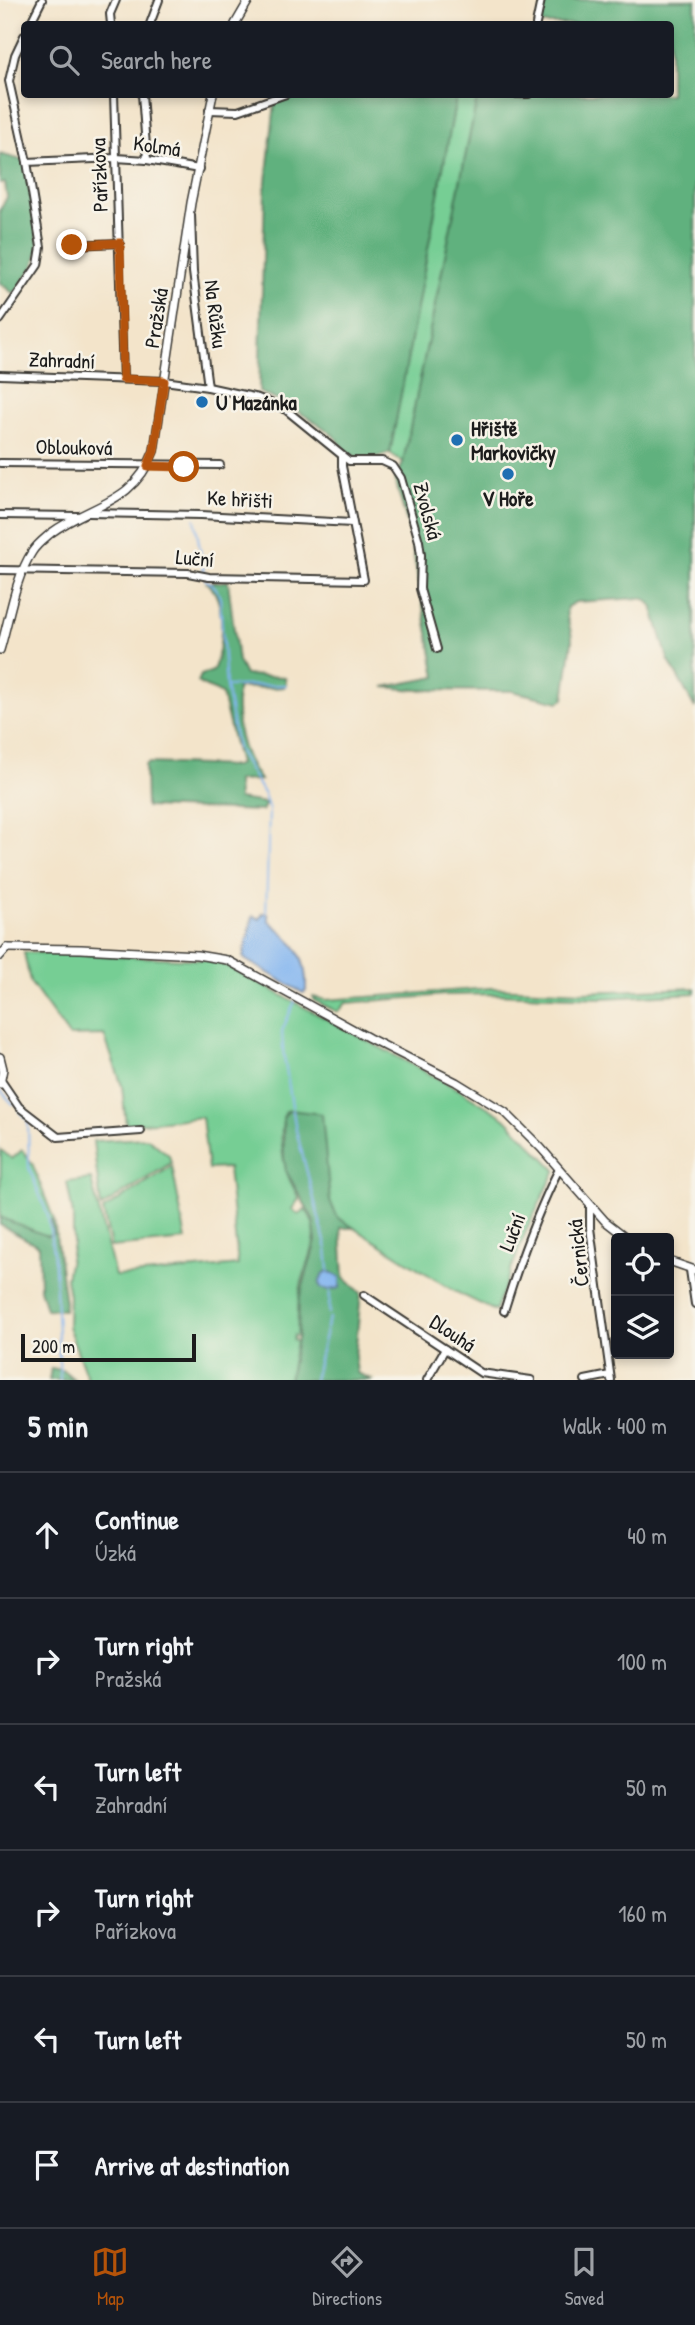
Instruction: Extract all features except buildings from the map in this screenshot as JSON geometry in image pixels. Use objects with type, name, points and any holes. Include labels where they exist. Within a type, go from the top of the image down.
[{"type":"street","points":[[32,21],[42,0]]},
{"type":"street","points":[[111,21],[110,14],[116,0]]},
{"type":"street","points":[[151,21],[159,0]]},
{"type":"street","points":[[237,21],[249,0]]},
{"type":"street","points":[[537,21],[541,0]]},
{"type":"street","points":[[0,320],[38,265],[41,247],[27,162],[9,81],[21,42]]},
{"type":"street","name":"Pařízkova","points":[[114,98],[123,379]]},
{"type":"street","points":[[142,98],[146,160]]},
{"type":"street","name":"Pražská","points":[[0,650],[23,570],[39,542],[82,515],[122,496],[148,466],[154,451],[191,203],[212,98]]},
{"type":"street","points":[[209,110],[238,111],[275,98]]},
{"type":"street","name":"Kolmá","points":[[27,162],[116,158],[146,160],[199,170]]},
{"type":"street","name":"Na Růžku","points":[[191,203],[193,272],[208,387]]},
{"type":"street","points":[[72,245],[120,243]]},
{"type":"street","name":"Zahradní","points":[[0,375],[164,381]]},
{"type":"street","points":[[164,381],[258,398],[285,409],[342,456],[352,523]]},
{"type":"street","name":"Zvolská","points":[[342,456],[349,460],[382,460],[393,466],[401,478],[419,541],[420,589],[437,649]]},
{"type":"street","name":"Oblouková","points":[[0,463],[220,465]]},
{"type":"street","points":[[0,515],[82,515]]},
{"type":"street","name":"Ke hřišti","points":[[82,515],[201,515],[352,523]]},
{"type":"street","name":"Luční","points":[[0,570],[188,573],[209,577],[364,580],[352,523]]},
{"type":"street","points":[[0,944],[8,948],[197,955],[227,960],[466,1088],[505,1112],[605,1222],[620,1233]]},
{"type":"street","points":[[0,956],[8,948]]},
{"type":"street","points":[[0,1057],[3,1069],[1,1083],[19,1107],[58,1137],[141,1130]]},
{"type":"street","name":"Luční","points":[[504,1311],[520,1255],[559,1169]]},
{"type":"street","name":"Černická","points":[[590,1205],[590,1228],[610,1378]]},
{"type":"street","points":[[674,1263],[692,1270],[695,1304]]},
{"type":"street","name":"Dlouhá","points":[[363,1295],[481,1373],[531,1380]]},
{"type":"street","points":[[427,1380],[445,1349]]},
{"type":"street","points":[[585,1380],[610,1378]]},
{"type":"green space","points":[[545,0],[695,0],[695,708],[668,659],[652,606],[641,598],[576,602],[567,607],[572,642],[564,699],[559,702],[512,691],[384,687],[436,677],[409,529],[395,480],[403,463],[477,99],[674,98],[674,21],[540,21]]},
{"type":"green space","points":[[291,98],[456,98],[390,453],[372,458],[358,458],[345,450],[335,437],[319,424],[259,392],[265,190],[275,103]]},
{"type":"green space","points":[[456,98],[477,99],[403,463],[390,453]]},
{"type":"green space","points":[[0,154],[22,160],[25,164],[39,248],[34,266],[14,294],[0,283],[0,210],[7,197],[5,183],[0,183]]},
{"type":"green space","points":[[228,581],[238,661],[245,675],[285,677],[284,687],[237,689],[240,736],[247,758],[260,780],[237,781],[238,799],[266,803],[262,811],[146,807],[145,765],[148,763],[239,764],[222,695],[198,682],[201,675],[213,671],[221,638],[218,601],[207,583]]},
{"type":"green space","points":[[24,952],[209,960],[225,965],[460,1090],[505,1118],[556,1170],[527,1229],[495,1311],[454,1291],[337,1217],[290,1110],[286,1111],[282,1135],[287,1171],[299,1199],[292,1209],[299,1215],[305,1209],[311,1218],[315,1237],[300,1292],[297,1336],[294,1335],[293,1340],[296,1341],[289,1380],[88,1380],[68,1326],[69,1296],[66,1278],[73,1244],[73,1215],[67,1182],[91,1179],[115,1276],[133,1275],[238,1265],[228,1168],[208,1169],[202,1117],[126,1125],[122,1086],[104,1035],[69,1036],[30,982]]},
{"type":"green space","points":[[492,988],[583,992],[695,988],[695,993],[603,998],[445,995],[346,1003],[338,1012],[313,1000],[313,997],[326,1000]]},
{"type":"green space","points":[[289,1110],[322,1114],[330,1201],[337,1217],[354,1228],[341,1228],[344,1277],[361,1293],[355,1356],[357,1373],[373,1380],[289,1380],[298,1335],[299,1300],[316,1241],[313,1219],[286,1171],[283,1117]]},
{"type":"green space","points":[[147,1138],[169,1155],[171,1163],[101,1207],[93,1141]]},
{"type":"green space","points":[[1,1150],[12,1159],[22,1150],[32,1163],[54,1220],[51,1221],[53,1234],[33,1233],[0,1217]]},
{"type":"green space","points":[[172,1166],[186,1240],[111,1247],[103,1210]]},
{"type":"green space","points":[[0,1217],[47,1236],[53,1234],[51,1221],[54,1220],[64,1310],[46,1309],[40,1289],[39,1246],[0,1225]]},
{"type":"green space","points":[[51,1368],[64,1371],[75,1380],[49,1380]]},
{"type":"water","points":[[263,913],[268,914],[269,921],[286,935],[298,950],[305,968],[306,991],[303,993],[243,957],[253,916],[260,919]]},
{"type":"water","points":[[328,1271],[340,1277],[340,1288],[321,1288],[321,1278]]},
{"type":"waterway","points":[[195,519],[204,573]]},
{"type":"waterway","points":[[205,579],[216,588],[220,598],[226,686],[237,748],[264,795],[269,810],[266,915]]},
{"type":"waterway","points":[[227,686],[286,685]]},
{"type":"waterway","points":[[295,1001],[282,1031],[283,1050],[296,1130],[327,1249],[329,1271]]},
{"type":"waterway","points":[[0,1090],[14,1105]]},
{"type":"waterway","points":[[20,1111],[28,1120],[29,1168],[48,1216],[55,1266],[60,1380]]},
{"type":"waterway","points":[[329,1313],[330,1291]]},
{"type":"waterway","points":[[314,1380],[329,1318]]},
{"type":"place","name":"U Mazánka","points":[[202,402]]},
{"type":"place","name":"Hřiště Markovičky","points":[[457,440]]},
{"type":"place","name":"V Hoře","points":[[508,474]]},
{"type":"route","points":[[72,245],[120,243],[123,379],[164,381],[154,451],[148,466],[184,467]]}]
